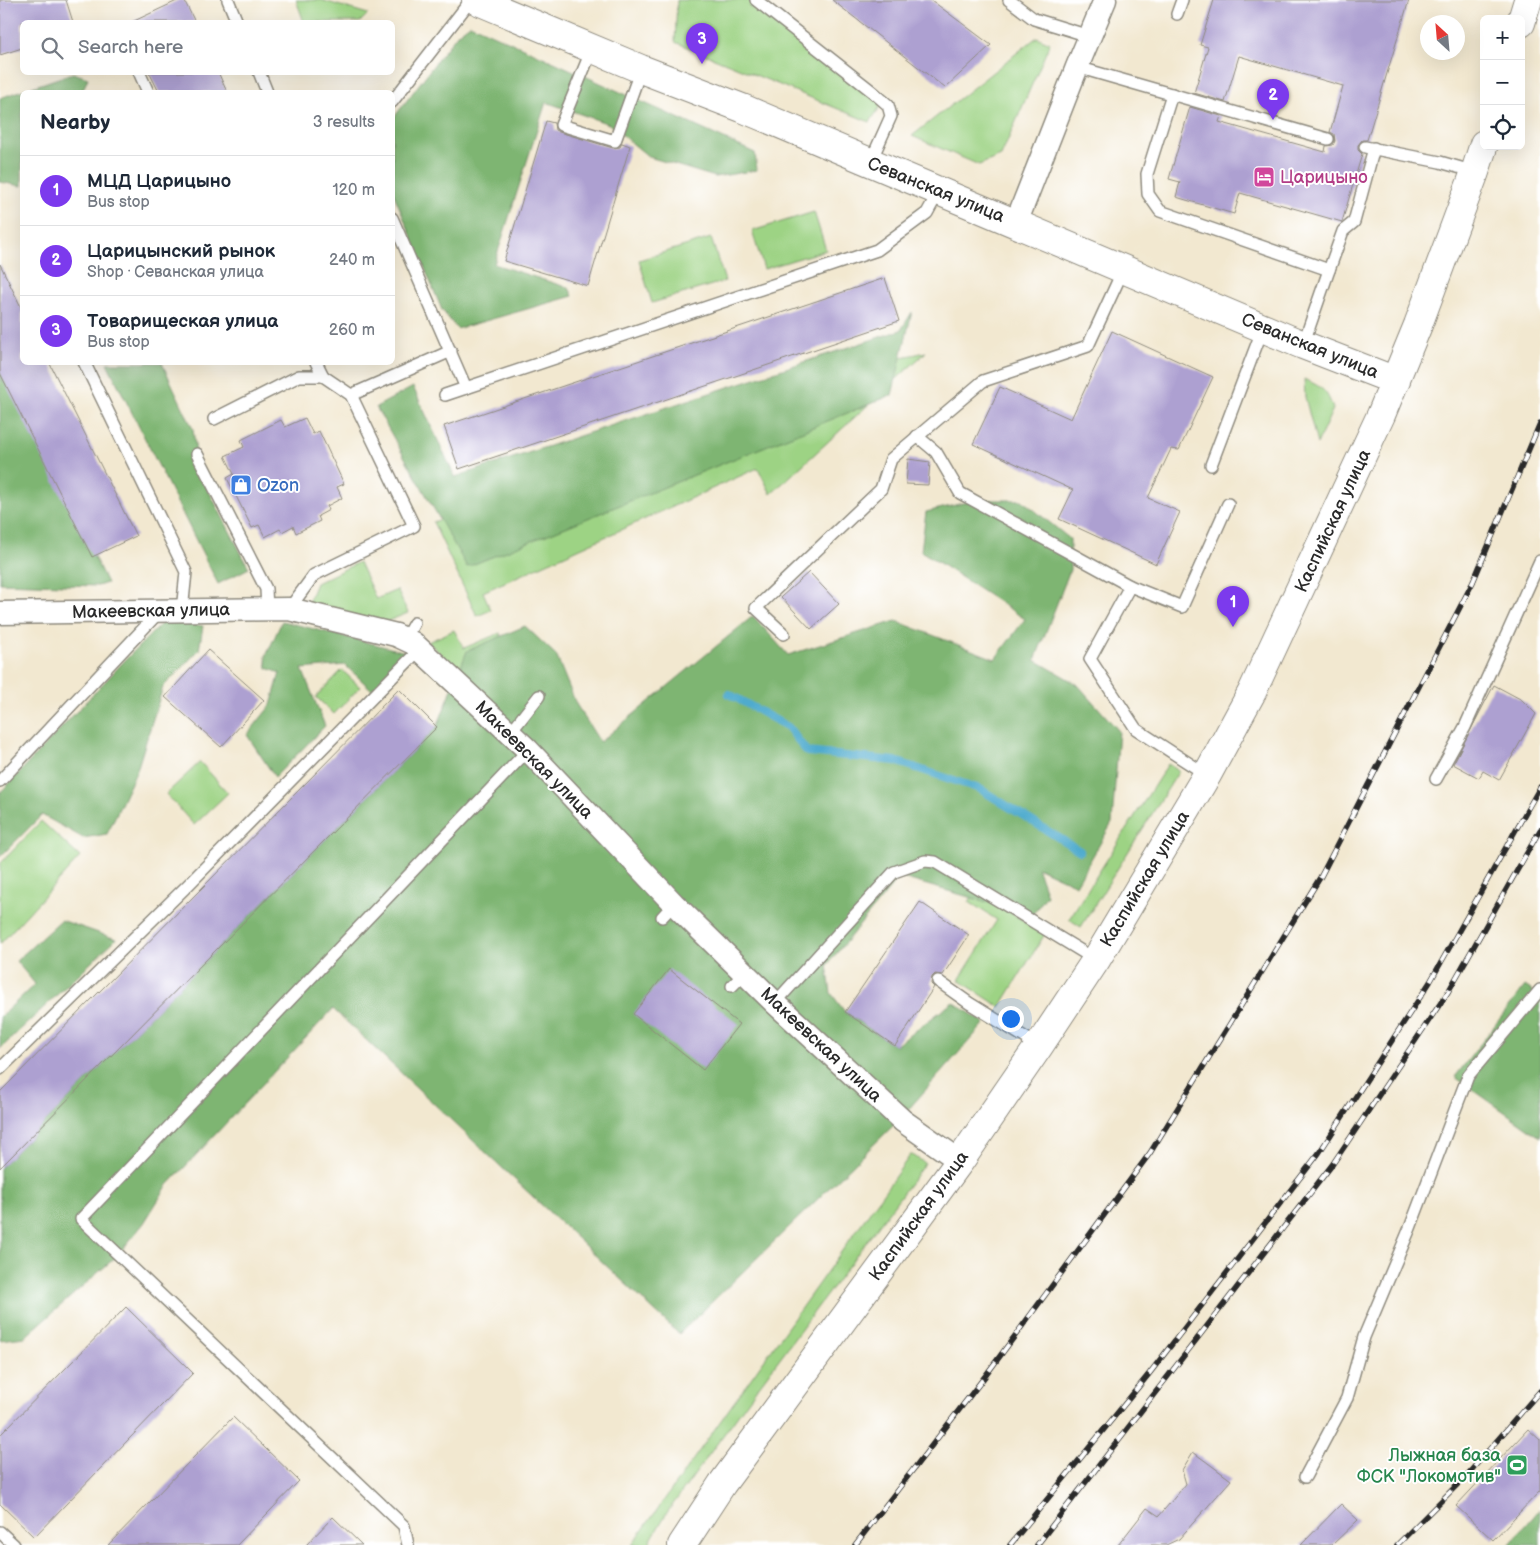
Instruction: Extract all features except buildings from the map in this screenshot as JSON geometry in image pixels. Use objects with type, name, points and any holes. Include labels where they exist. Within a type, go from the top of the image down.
[{"type":"main road","name":"Севанская улица","points":[[476,0],[641,69],[742,108],[870,164],[1124,268],[1303,345],[1396,381]]},
{"type":"main road","points":[[1523,15],[1528,0]]},
{"type":"main road","name":"Каспийская улица","points":[[682,1545],[722,1484],[960,1161],[1039,1046],[1096,960],[1207,775],[1252,692],[1289,616],[1396,381],[1482,150]]},
{"type":"street","points":[[1016,223],[1089,36],[1105,0]]},
{"type":"street","name":"Макеевская улица","points":[[0,613],[289,609],[396,635],[413,637],[528,750],[668,911],[738,980],[775,1003],[903,1121],[960,1161]]},
{"type":"lane","points":[[228,0],[236,20]]},
{"type":"lane","points":[[395,98],[471,0]]},
{"type":"lane","points":[[756,0],[888,105],[891,116],[870,164]]},
{"type":"lane","points":[[1009,0],[1034,19],[1089,36]]},
{"type":"lane","points":[[1177,14],[1182,0]]},
{"type":"lane","points":[[592,49],[561,125],[615,141],[641,69]]},
{"type":"lane","points":[[1077,67],[1328,139]]},
{"type":"lane","points":[[140,75],[147,90]]},
{"type":"lane","points":[[260,75],[267,90]]},
{"type":"lane","points":[[1172,94],[1147,174],[1148,194],[1160,211],[1329,270]]},
{"type":"lane","points":[[1303,345],[1343,231],[1354,222],[1369,147],[1440,162],[1475,172]]},
{"type":"lane","points":[[445,395],[877,250],[927,213],[939,191]]},
{"type":"lane","points":[[395,225],[466,388]]},
{"type":"lane","points":[[784,634],[756,608],[881,489],[891,458],[983,380],[1088,346],[1124,268]]},
{"type":"lane","points":[[1211,465],[1263,328]]},
{"type":"lane","points":[[351,395],[451,351]]},
{"type":"lane","points":[[0,781],[171,611],[186,572],[85,365]]},
{"type":"lane","points":[[289,609],[314,575],[414,526],[351,395],[324,376],[318,365]]},
{"type":"lane","points":[[214,419],[299,376],[324,376]]},
{"type":"lane","points":[[917,436],[936,452],[960,493],[1130,586],[1182,607],[1228,504]]},
{"type":"lane","points":[[197,454],[266,589],[267,610]]},
{"type":"lane","points":[[1436,779],[1465,727],[1540,561]]},
{"type":"lane","points":[[1130,586],[1090,659],[1136,728],[1207,775]]},
{"type":"lane","points":[[0,1069],[174,899],[413,637]]},
{"type":"lane","points":[[510,733],[540,696]]},
{"type":"lane","points":[[408,1545],[404,1526],[81,1219],[528,750]]},
{"type":"lane","points":[[775,1003],[894,872],[925,861],[935,862],[1096,960]]},
{"type":"lane","points":[[938,981],[1039,1046]]},
{"type":"lane","points":[[1305,1477],[1347,1398],[1364,1336],[1410,1228],[1468,1076],[1540,990]]},
{"type":"lane","points":[[0,1532],[14,1545]]},
{"type":"green space","points":[[296,0],[321,0],[368,14],[362,20],[303,20]]},
{"type":"green space","points":[[677,0],[749,0],[882,104],[870,122],[675,42]]},
{"type":"green space","points":[[470,24],[755,153],[757,170],[715,177],[649,157],[609,124],[546,102],[494,264],[569,288],[573,296],[457,329],[442,310],[395,197],[395,116],[458,33]]},
{"type":"green space","points":[[1037,37],[1050,43],[1001,156],[979,165],[912,136]]},
{"type":"green space","points":[[67,75],[79,75],[88,78],[83,90],[23,90]]},
{"type":"green space","points":[[20,91],[20,186],[0,182],[0,98]]},
{"type":"green space","points":[[814,212],[826,250],[764,269],[752,231]]},
{"type":"green space","points":[[711,238],[725,281],[652,303],[639,260]]},
{"type":"green space","points":[[912,312],[892,395],[467,567],[376,407],[413,387],[455,477],[901,330]]},
{"type":"green space","points":[[926,352],[771,494],[758,468],[483,592],[491,610],[477,616],[433,522],[520,494],[860,366]]},
{"type":"green space","points":[[108,365],[163,365],[193,429],[198,470],[249,568],[218,584]]},
{"type":"green space","points":[[0,366],[107,583],[98,586],[0,583]]},
{"type":"green space","points":[[1304,379],[1315,384],[1326,393],[1333,409],[1317,444],[1305,397]]},
{"type":"green space","points":[[976,500],[1022,500],[1070,539],[1070,570],[1035,660],[1077,684],[1119,731],[1112,823],[1076,885],[1037,867],[1047,895],[1032,915],[899,877],[827,965],[831,993],[845,1012],[895,1046],[953,1002],[985,1023],[898,1121],[679,1334],[333,1009],[167,1186],[144,1223],[117,1256],[25,1337],[0,1340],[0,1168],[437,727],[467,651],[525,626],[556,655],[576,704],[600,742],[753,616],[788,655],[896,621],[995,659],[1025,619],[921,551],[926,512]]},
{"type":"green space","points":[[359,562],[376,599],[397,590],[408,613],[383,623],[307,605],[316,583]]},
{"type":"green space","points":[[165,620],[203,626],[199,650],[163,687],[137,770],[107,834],[83,838],[42,815],[0,857],[0,793]]},
{"type":"green space","points":[[282,621],[406,652],[372,690],[345,665],[302,669],[325,726],[275,777],[247,735],[271,705],[280,673],[267,668],[266,656]]},
{"type":"green space","points":[[454,630],[464,648],[500,633],[518,683],[498,707],[428,642]]},
{"type":"green space","points":[[342,670],[360,687],[334,714],[316,697]]},
{"type":"green space","points":[[200,762],[228,793],[194,825],[166,794]]},
{"type":"green space","points":[[1168,764],[1179,771],[1081,927],[1069,919]]},
{"type":"green space","points":[[41,821],[80,857],[0,944],[0,864]]},
{"type":"green space","points":[[976,891],[1045,934],[1000,1007],[959,980],[997,920],[969,902]]},
{"type":"green space","points":[[61,920],[116,939],[0,1049],[0,1017],[35,984],[16,961]]},
{"type":"green space","points":[[1525,986],[1540,996],[1540,1137],[1455,1077]]},
{"type":"green space","points":[[911,1154],[925,1163],[666,1514],[648,1545],[632,1545]]},
{"type":"green space","points":[[1540,1509],[1540,1545],[1509,1545]]},
{"type":"waterway","points":[[729,694],[788,727],[807,752],[895,761],[980,789],[1080,851]]},
{"type":"railway","points":[[855,1545],[986,1375],[1150,1153],[1321,876],[1473,582],[1540,423]]},
{"type":"railway","points":[[1010,1545],[1149,1374],[1319,1153],[1430,982],[1540,787]]},
{"type":"railway","points":[[1037,1545],[1332,1165],[1448,992],[1540,830]]},
{"type":"railway","points":[[1397,1545],[1468,1474],[1540,1391]]},
{"type":"place","name":"Товарищеская улица","points":[[702,64]]},
{"type":"place","name":"Царицынский рынок","points":[[1273,120]]},
{"type":"place","name":"Царицыно","points":[[1264,177]]},
{"type":"place","name":"Ozon","points":[[241,485]]},
{"type":"place","name":"МЦД Царицыно","points":[[1233,627]]},
{"type":"place","name":"Лыжная база ФСК \"Локомотив\"","points":[[1517,1465]]}]
